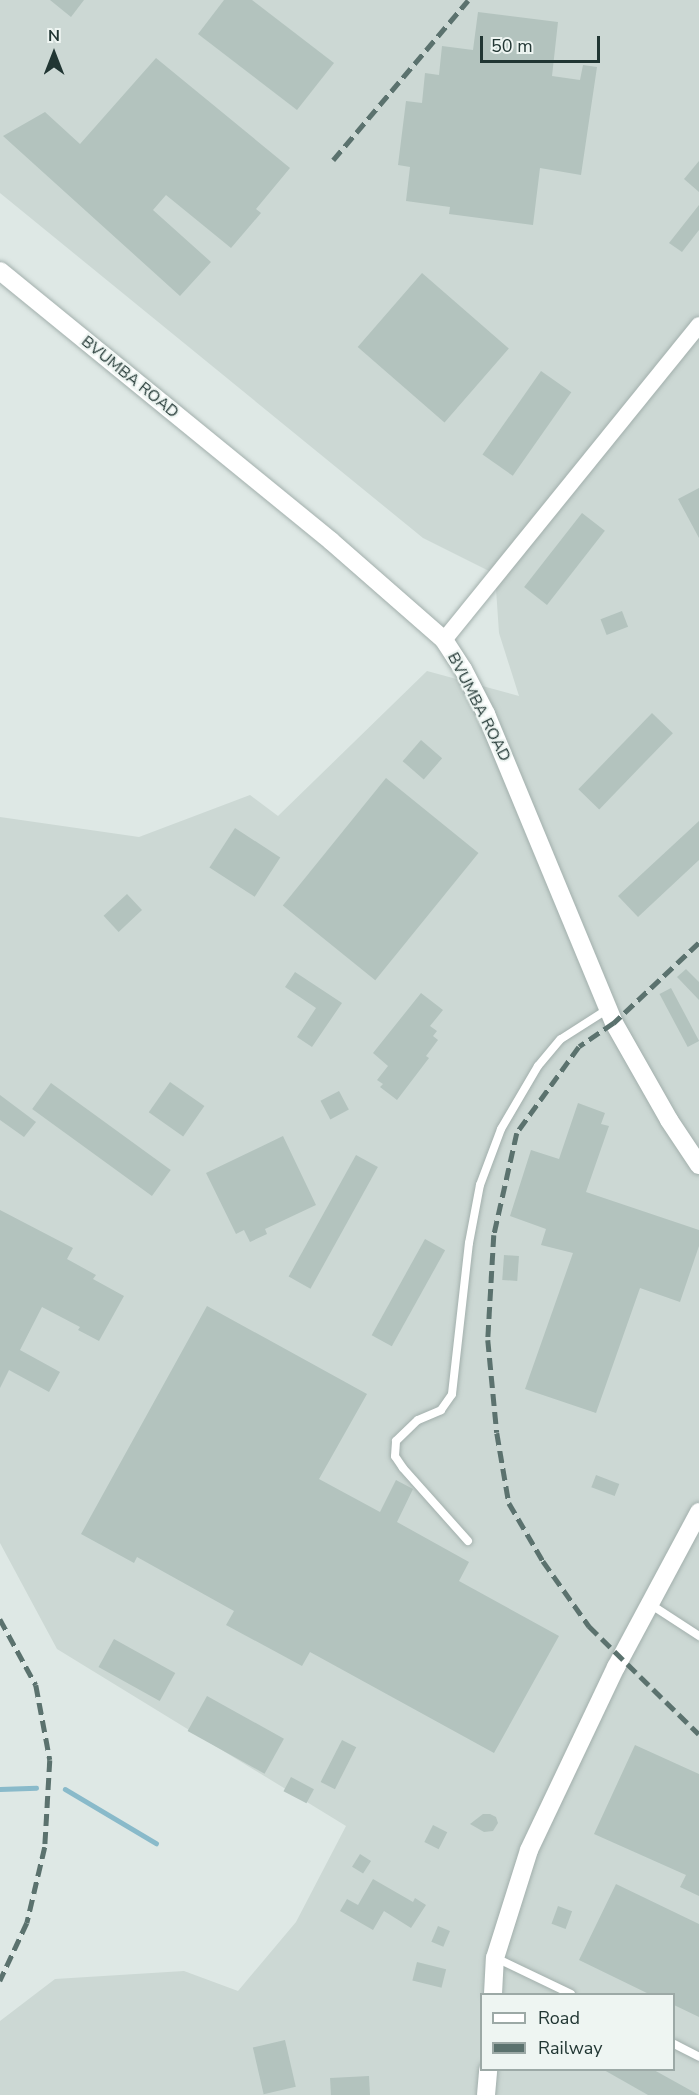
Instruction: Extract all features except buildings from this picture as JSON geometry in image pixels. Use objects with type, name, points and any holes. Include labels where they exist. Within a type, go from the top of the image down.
[{"type":"street","name":"BVUMBA ROAD","points":[[0,271],[331,541],[444,640],[463,669],[486,714],[608,1009],[669,1120],[699,1165]]},
{"type":"street","points":[[444,640],[699,325]]},
{"type":"street","points":[[493,1993],[495,1958],[529,1850],[616,1667],[699,1512]]},
{"type":"street","points":[[486,2095],[488,2071]]},
{"type":"lane","points":[[468,1541],[403,1468],[395,1456],[396,1441],[418,1420],[441,1410],[452,1395],[469,1243],[480,1185],[501,1129],[538,1066],[561,1039],[608,1009]]},
{"type":"lane","points":[[650,1605],[699,1636]]},
{"type":"lane","points":[[495,1958],[567,1993]]},
{"type":"lane","points":[[675,2045],[699,2057]]},
{"type":"shaded area","points":[[0,0],[699,0],[699,2095],[0,2095],[0,2021],[55,1979],[184,1971],[238,1991],[296,1922],[346,1826],[57,1649],[0,1543],[0,817],[139,837],[250,795],[278,816],[427,671],[519,696],[499,633],[495,574],[423,538],[0,193]]},
{"type":"waterway","points":[[0,1789],[36,1788]]},
{"type":"waterway","points":[[65,1789],[156,1843]]},
{"type":"railway","points":[[333,160],[468,0]]},
{"type":"railway","points":[[699,943],[614,1023],[579,1047],[517,1133],[494,1235],[488,1340],[497,1433],[509,1503],[543,1561],[589,1626],[699,1734]]},
{"type":"railway","points":[[0,1619],[36,1685],[50,1760],[45,1847],[27,1923],[0,1981]]}]
